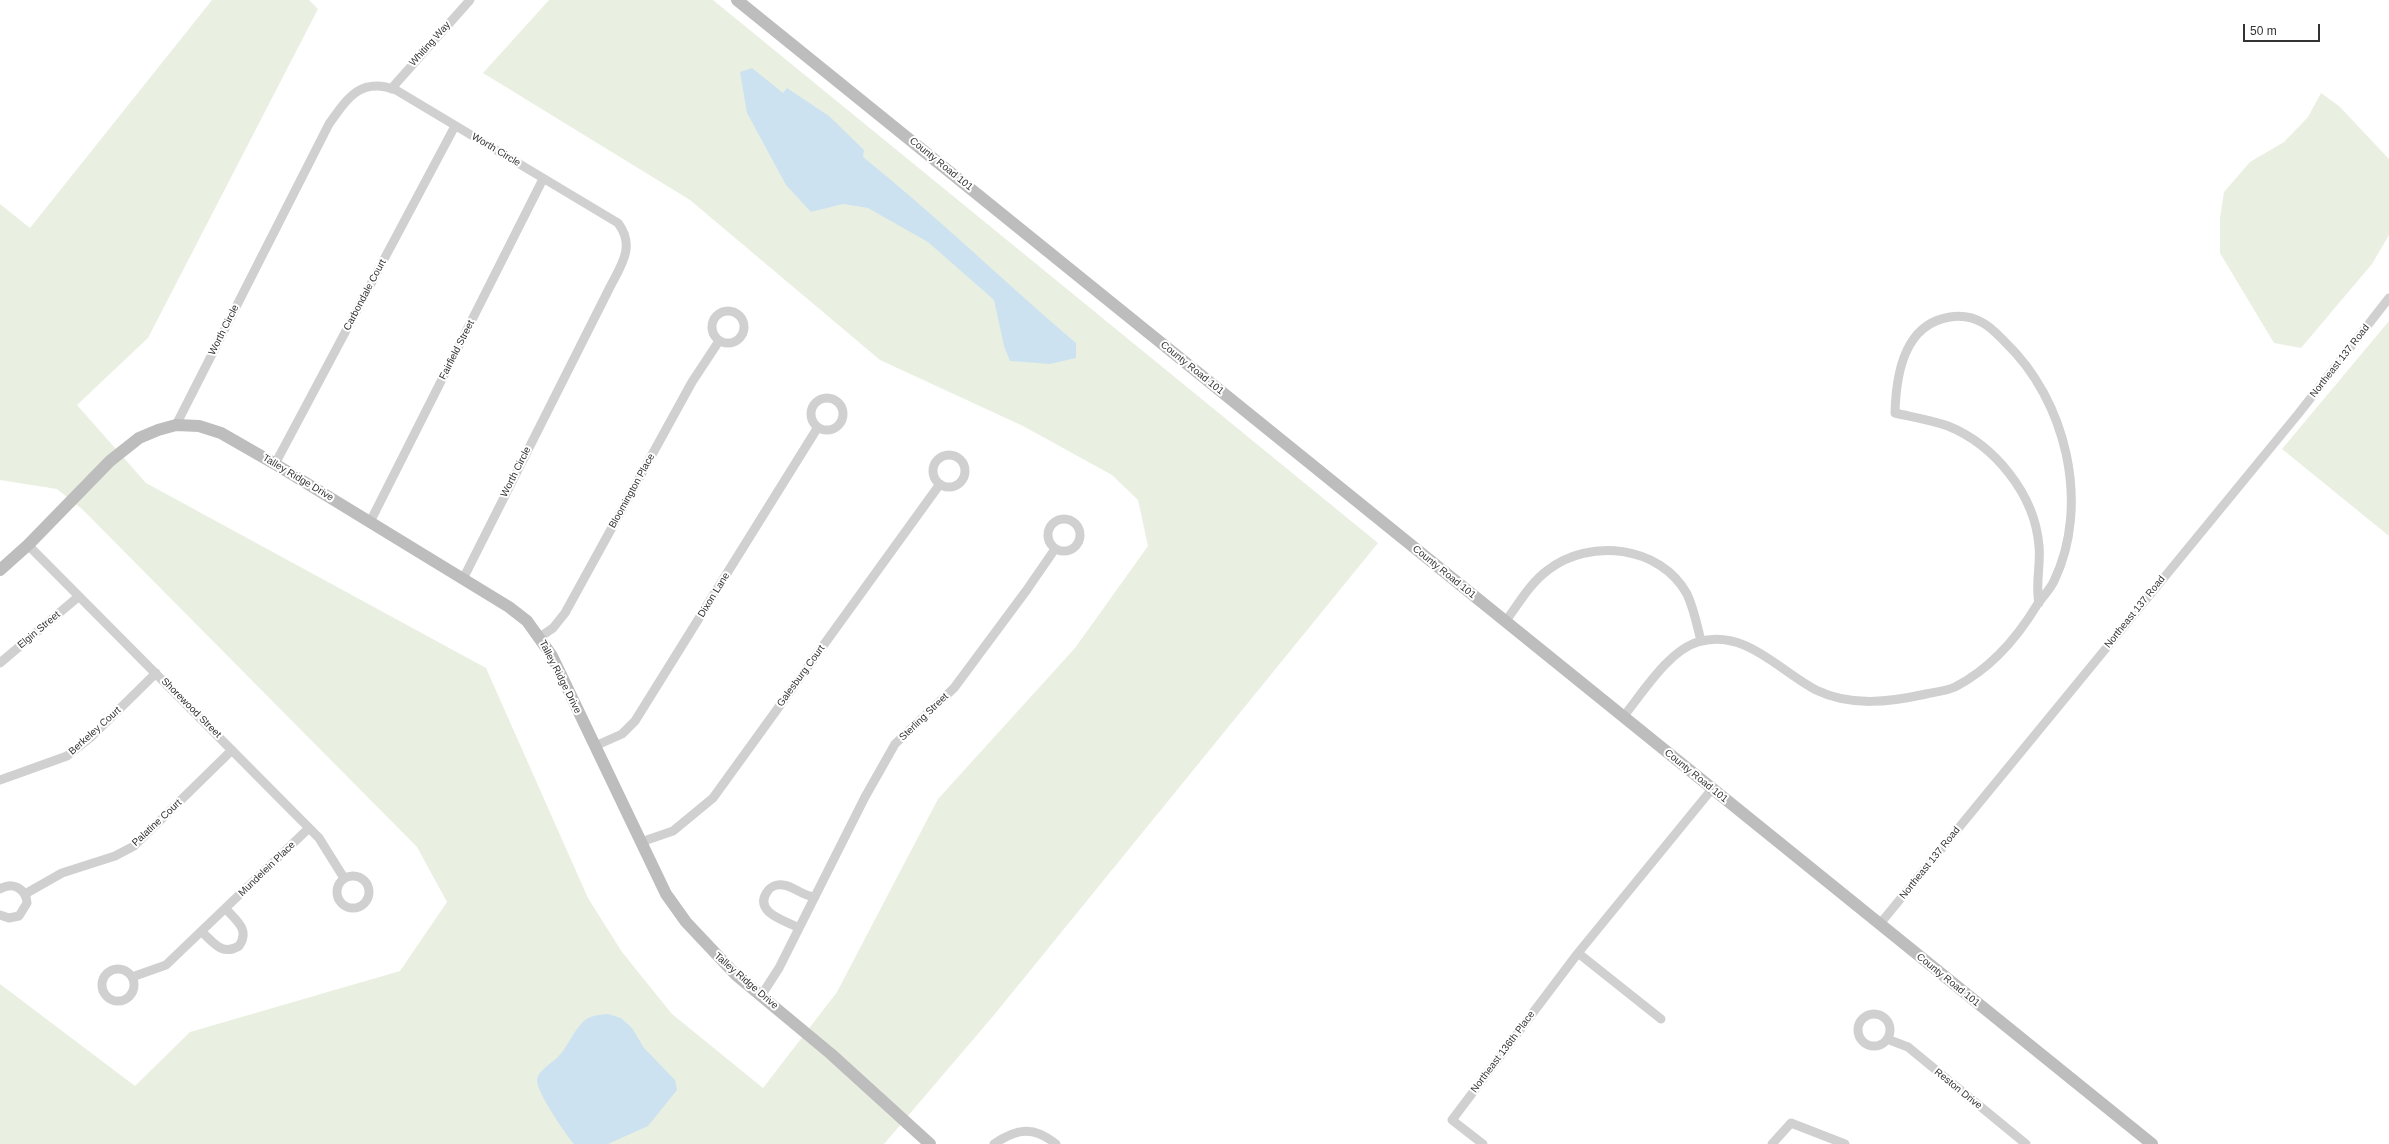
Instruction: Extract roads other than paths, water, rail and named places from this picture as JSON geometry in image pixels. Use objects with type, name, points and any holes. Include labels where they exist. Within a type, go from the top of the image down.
[{"type":"street","name":"Whiting Way","points":[[391,88],[470,0]]},
{"type":"street","name":"County Road 101","points":[[737,0],[1879,925],[2152,1144]]},
{"type":"street","name":"Worth Circle","points":[[176,425],[330,124],[342,106],[358,91],[370,85],[391,88],[618,223],[626,233],[628,242],[625,255],[463,579]]},
{"type":"street","name":"Carbondale Court","points":[[275,464],[455,126]]},
{"type":"street","name":"Fairfield Street","points":[[370,522],[543,179]]},
{"type":"street","name":"Northeast 137 Road","points":[[1879,925],[2299,413],[2389,298]]},
{"type":"street","points":[[1623,717],[1663,667],[1685,646],[1701,641],[1733,642],[1750,648],[1766,655],[1802,682],[1833,697],[1852,700],[1894,701],[1953,688],[1966,680],[1996,658],[2032,615],[2054,582],[2062,560],[2070,522],[2072,493],[2068,457],[2056,418],[2037,379],[2021,358],[1985,323],[1962,315],[1936,319],[1915,335],[1903,359],[1896,390],[1895,413],[1947,426],[1968,436],[2004,465],[2036,522],[2040,569],[2036,590],[2039,603]]},
{"type":"street","name":"Bloomington Place","points":[[540,637],[553,628],[565,613],[688,389],[709,353],[719,341]]},
{"type":"street","name":"Talley Ridge Drive","points":[[0,570],[28,545],[110,461],[139,438],[158,430],[176,425],[199,426],[221,433],[275,464],[509,607],[527,621],[540,637],[552,656],[666,894],[686,922],[714,954],[761,996],[831,1054],[930,1144]]},
{"type":"street","name":"Dixon Lane","points":[[595,746],[622,734],[635,721],[818,427]]},
{"type":"street","name":"Galesburg Court","points":[[641,842],[673,831],[713,798],[940,484]]},
{"type":"street","name":"Shorewood Street","points":[[28,545],[319,838],[344,878]]},
{"type":"street","name":"Sterling Street","points":[[761,996],[779,968],[865,796],[895,744],[954,688],[1055,549]]},
{"type":"street","points":[[1505,622],[1536,582],[1559,562],[1585,552],[1618,550],[1651,560],[1676,580],[1686,593],[1691,604],[1701,641]]},
{"type":"street","name":"Elgin Street","points":[[0,663],[78,597]]},
{"type":"street","name":"Berkeley Court","points":[[0,780],[68,756],[90,738],[156,673]]},
{"type":"street","name":"Palatine Court","points":[[24,894],[62,873],[115,856],[134,846],[232,750]]},
{"type":"street","name":"Northeast 136th Place","points":[[1483,1144],[1452,1120],[1578,953],[1712,789]]},
{"type":"street","name":"Mundelein Place","points":[[132,977],[166,965],[309,828]]},
{"type":"street","points":[[799,928],[771,914],[764,902],[765,895],[775,885],[783,884],[808,897],[815,897]]},
{"type":"street","points":[[0,889],[10,885],[21,889],[27,903],[22,913],[14,918],[0,915]]},
{"type":"street","points":[[202,932],[218,948],[232,950],[239,946],[244,933],[242,926],[226,909]]},
{"type":"street","points":[[1578,953],[1661,1019]]},
{"type":"street","name":"Reston Drive","points":[[1887,1039],[1908,1047],[2026,1144]]},
{"type":"street","points":[[1772,1144],[1791,1123],[1845,1144]]},
{"type":"street","points":[[994,1144],[1009,1134],[1025,1130],[1046,1136],[1056,1144]]},
{"type":"water","points":[[752,68],[783,93],[787,88],[829,116],[864,150],[863,157],[917,202],[1076,343],[1076,358],[1050,364],[1010,361],[1004,346],[994,300],[928,242],[868,208],[843,204],[811,212],[786,185],[747,113],[740,72]]},
{"type":"water","points":[[608,1014],[621,1018],[632,1028],[644,1048],[675,1080],[677,1090],[648,1126],[608,1144],[574,1144],[546,1103],[538,1086],[537,1080],[542,1071],[561,1054],[575,1031],[585,1020],[594,1016]]}]
